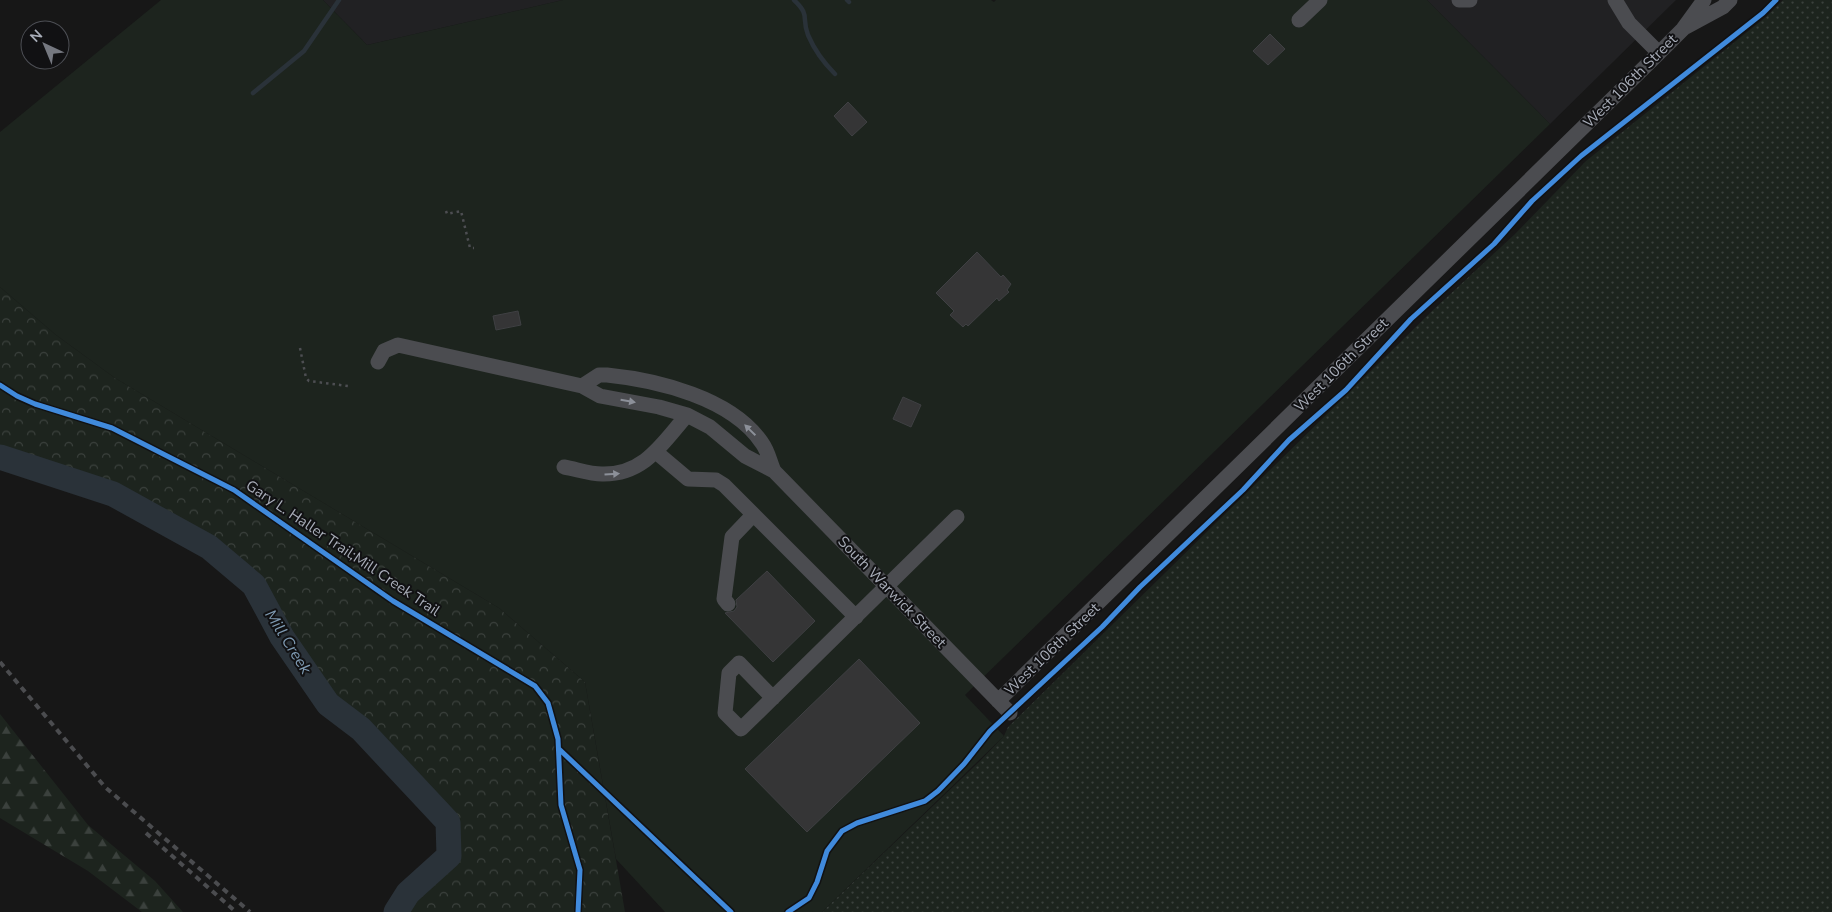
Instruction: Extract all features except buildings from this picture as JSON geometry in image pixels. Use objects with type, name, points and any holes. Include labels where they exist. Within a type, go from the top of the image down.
[{"type":"street","points":[[1299,20],[1320,0]]},
{"type":"street","points":[[1459,0],[1470,0]]},
{"type":"street","points":[[1615,0],[1629,24],[1658,53]]},
{"type":"street","name":"West 106th Street","points":[[998,701],[1683,29],[1704,0]]},
{"type":"street","name":"West 106th Street","points":[[1683,29],[1723,7],[1730,0]]},
{"type":"street","points":[[378,362],[384,351],[398,345],[582,386]]},
{"type":"street","name":"South Warwick Street","points":[[774,471],[762,443],[753,433],[737,418],[722,408],[697,396],[676,388],[607,375],[599,375],[582,386],[600,396],[659,407],[687,415],[710,427],[745,456],[774,471],[1010,713]]},
{"type":"street","points":[[564,467],[600,474],[619,474],[640,466],[656,452],[687,415]]},
{"type":"street","points":[[656,452],[688,479],[716,480],[724,485],[856,617]]},
{"type":"street","points":[[728,604],[724,599],[732,537],[753,514]]},
{"type":"street","points":[[773,698],[957,517]]},
{"type":"path","points":[[446,212],[447,214],[462,211],[470,248],[474,248]]},
{"type":"path","points":[[300,348],[306,378],[309,381],[348,386]]},
{"type":"shaded area","points":[[323,0],[563,0],[367,45]]},
{"type":"shaded area","points":[[1427,0],[1676,0],[1550,124]]},
{"type":"green space","points":[[161,0],[323,0],[367,45],[563,0],[991,0],[994,2],[996,0],[1427,0],[1550,124],[965,695],[1004,736],[822,912],[665,912],[616,859],[585,682],[499,608],[115,378],[56,335],[0,287],[0,132]]},
{"type":"green space","points":[[1783,0],[1832,0],[1832,912],[822,912],[979,762],[1004,736],[1008,727],[1432,311],[1515,234],[1586,161],[1766,17]]},
{"type":"green space","points":[[0,287],[56,335],[115,378],[499,608],[585,682],[625,912],[396,912],[408,893],[449,856],[448,822],[361,729],[328,704],[282,637],[254,585],[209,547],[113,494],[0,457]]},
{"type":"green space","points":[[0,714],[88,825],[155,881],[183,912],[142,912],[88,871],[0,818]]},
{"type":"waterway","points":[[253,93],[304,51],[339,0]]},
{"type":"waterway","points":[[794,0],[804,13],[806,29],[813,45],[823,61],[835,74]]},
{"type":"waterway","name":"Mill Creek","points":[[0,457],[113,494],[209,547],[254,585],[282,637],[328,704],[361,729],[448,822],[449,856],[408,893],[396,912]]},
{"type":"railway","points":[[0,662],[105,787],[250,912]]},
{"type":"railway","points":[[146,833],[236,912]]},
{"type":"cycle path","points":[[788,912],[809,898],[817,882],[827,851],[842,831],[857,823],[925,801],[938,791],[964,764],[990,731],[1102,627],[1140,587],[1243,490],[1289,440],[1346,390],[1411,319],[1494,244],[1532,201],[1581,156],[1763,13],[1776,0]]},
{"type":"cycle path","name":"Gary L. Haller Trail;Mill Creek Trail","points":[[0,385],[17,396],[35,404],[112,428],[234,490],[393,601],[535,686],[548,703],[558,739],[561,805],[580,870],[578,912]]},
{"type":"cycle path","points":[[559,749],[731,912]]}]
